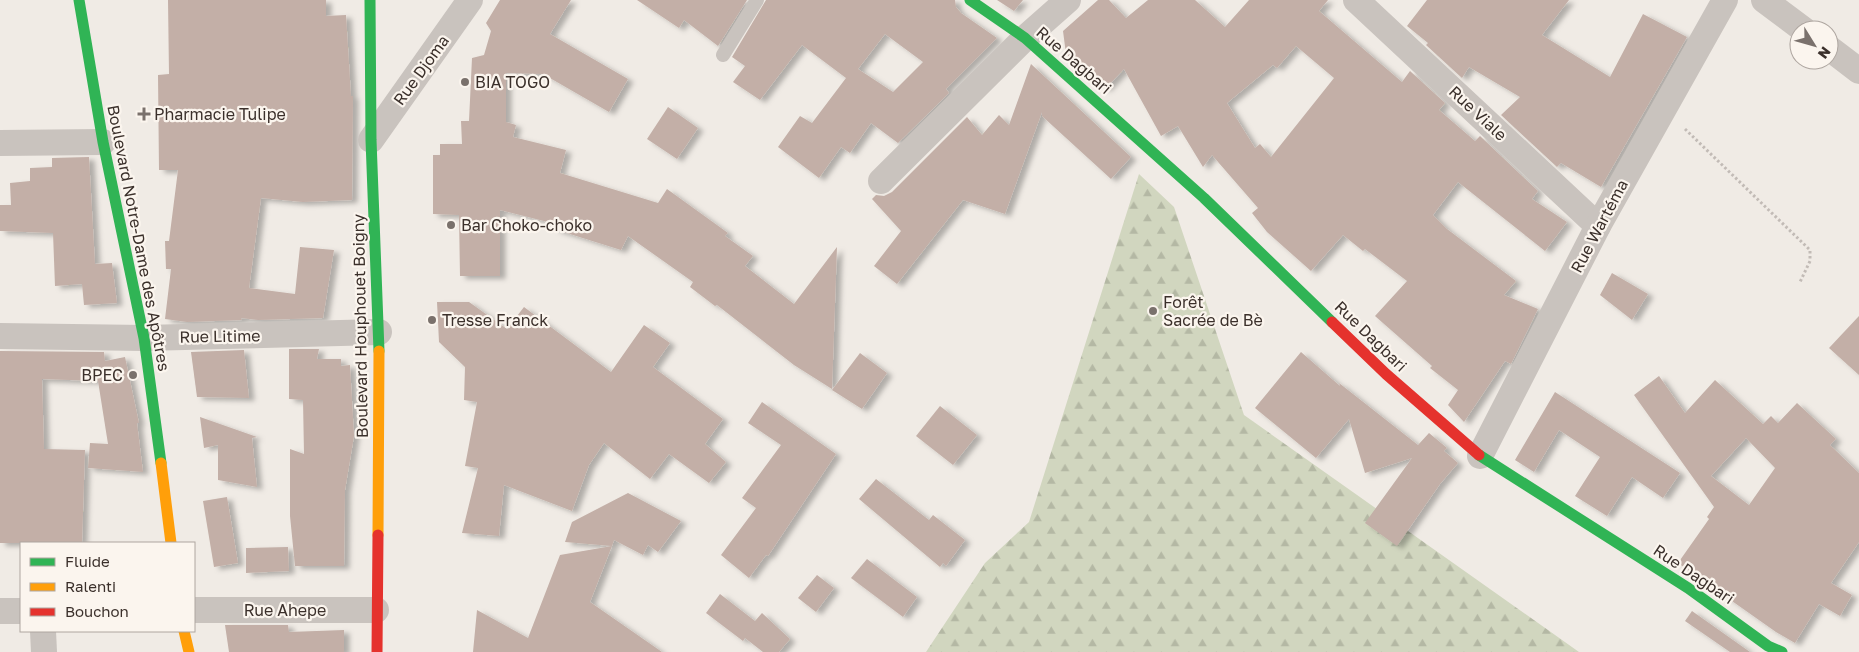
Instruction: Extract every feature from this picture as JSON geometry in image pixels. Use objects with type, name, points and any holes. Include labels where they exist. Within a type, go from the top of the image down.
[{"type":"street","name":"Boulevard Notre-Dame des Apôtres","points":[[79,0],[103,142],[144,338],[171,542]]},
{"type":"street","name":"Boulevard Houphouet Boigny","points":[[370,0],[371,140],[379,332],[377,652]]},
{"type":"street","name":"Rue Djoma","points":[[371,140],[470,0]]},
{"type":"street","name":"Rue Dagbari","points":[[970,0],[1025,38],[1204,198],[1386,374],[1480,456],[1664,572],[1768,646],[1782,652]]},
{"type":"street","points":[[881,181],[1025,38],[1068,0]]},
{"type":"street","name":"Rue Viale","points":[[1356,0],[1598,226]]},
{"type":"street","name":"Rue Wartéma","points":[[1480,456],[1598,226],[1663,107],[1725,0]]},
{"type":"street","points":[[1764,0],[1791,20]]},
{"type":"street","points":[[1839,56],[1859,71]]},
{"type":"street","points":[[0,142],[103,142]]},
{"type":"street","name":"Rue Litime","points":[[0,336],[144,338],[379,332]]},
{"type":"street","name":"Rue Ahepe","points":[[195,610],[376,610]]},
{"type":"street","points":[[0,611],[20,612]]},
{"type":"street","points":[[43,632],[44,652]]},
{"type":"street","points":[[184,632],[189,652]]},
{"type":"lane","points":[[723,55],[757,0]]},
{"type":"path","points":[[1663,107],[1810,250],[1810,261],[1800,282]]},
{"type":"green space","name":"Forêt Sacrée de Bè","points":[[1139,174],[1174,207],[1244,415],[1579,652],[926,652],[985,563],[1029,522]]},
{"type":"building","points":[[168,0],[326,0],[326,16],[346,15],[351,96],[353,96],[352,200],[303,202],[261,198],[249,288],[295,294],[300,247],[334,250],[323,318],[258,320],[241,318],[242,320],[187,322],[165,319],[171,269],[166,269],[165,241],[169,241],[178,170],[159,170],[158,75],[169,74]]},
{"type":"building","points":[[500,0],[571,0],[550,34],[628,79],[609,112],[543,74],[506,73],[506,122],[516,125],[513,137],[566,150],[560,173],[658,203],[667,189],[728,233],[725,236],[753,256],[745,266],[794,304],[837,247],[832,389],[794,365],[717,305],[715,306],[690,287],[693,282],[628,236],[621,250],[554,229],[556,224],[500,210],[500,276],[460,276],[459,215],[433,214],[433,155],[440,155],[440,144],[462,144],[461,121],[469,121],[472,58],[484,55],[491,31],[486,23]]},
{"type":"building","points":[[637,0],[747,0],[718,46],[684,20],[679,28]]},
{"type":"building","points":[[766,0],[955,0],[956,7],[961,13],[997,38],[946,89],[949,93],[898,143],[871,123],[850,153],[841,147],[819,178],[778,147],[800,116],[812,123],[846,78],[802,45],[760,100],[733,82],[745,66],[732,57]],"holes":[[[885,34],[923,62],[893,92],[858,69]]]},
{"type":"building","points":[[997,0],[1023,0],[1014,11]]},
{"type":"building","points":[[1098,0],[1109,0],[1126,18],[1148,0],[1195,0],[1225,27],[1249,0],[1328,0],[1319,11],[1402,82],[1410,71],[1445,103],[1439,110],[1475,141],[1480,136],[1538,191],[1532,199],[1567,222],[1545,251],[1458,182],[1433,215],[1447,229],[1516,281],[1504,295],[1538,309],[1511,364],[1505,361],[1464,422],[1448,405],[1458,390],[1430,368],[1432,366],[1375,316],[1407,281],[1343,235],[1311,271],[1267,232],[1252,213],[1258,208],[1212,155],[1203,167],[1178,126],[1161,136],[1124,69],[1105,89],[1066,54],[1063,31]],"holes":[[[1296,46],[1334,78],[1271,157],[1260,144],[1255,148],[1227,103],[1273,65],[1277,68]]]},
{"type":"building","points":[[1427,0],[1569,0],[1542,35],[1610,77],[1643,14],[1687,37],[1601,187],[1561,163],[1557,167],[1501,115],[1520,97],[1469,67],[1462,78],[1426,45],[1428,43],[1407,26]]},
{"type":"building","points":[[1031,64],[1131,157],[1111,179],[1042,116],[1042,112],[1005,214],[963,200],[897,284],[874,266],[901,231],[872,199],[876,195],[884,196],[892,192],[967,117],[982,135],[999,115],[1009,125]]},
{"type":"building","points":[[668,107],[698,128],[677,159],[647,139]]},
{"type":"building","points":[[89,157],[95,264],[112,263],[117,303],[84,305],[82,284],[55,286],[53,233],[0,231],[0,205],[11,205],[10,183],[30,181],[30,168],[52,167],[52,158]]},
{"type":"building","points":[[1612,273],[1648,294],[1632,320],[1600,295]]},
{"type":"building","points":[[437,302],[469,302],[507,329],[524,307],[611,372],[644,325],[670,343],[653,367],[723,419],[705,444],[726,462],[709,483],[669,454],[650,479],[604,443],[589,465],[572,511],[504,485],[499,536],[462,533],[478,468],[465,466],[477,402],[464,400],[465,367],[439,342]]},
{"type":"building","points":[[1859,316],[1859,375],[1829,348]]},
{"type":"building","points":[[289,349],[319,349],[317,359],[341,359],[341,366],[350,365],[354,436],[345,490],[344,566],[295,566],[290,516],[290,449],[304,454],[303,400],[289,399]]},
{"type":"building","points":[[244,350],[249,398],[197,397],[191,352]]},
{"type":"building","points":[[0,351],[104,352],[105,361],[125,357],[139,423],[137,423],[143,472],[88,468],[90,443],[108,444],[98,381],[42,379],[44,449],[85,450],[82,542],[0,543]]},
{"type":"building","points":[[1301,352],[1340,386],[1339,383],[1418,445],[1429,433],[1447,448],[1444,451],[1458,463],[1440,484],[1397,546],[1365,523],[1412,458],[1365,473],[1349,419],[1316,458],[1255,408]]},
{"type":"building","points":[[860,353],[887,373],[862,409],[832,390]]},
{"type":"building","points":[[1659,376],[1685,413],[1715,380],[1763,424],[1771,416],[1778,423],[1797,403],[1836,439],[1830,445],[1859,473],[1859,542],[1831,583],[1852,595],[1840,616],[1819,604],[1795,643],[1776,632],[1678,563],[1709,519],[1707,517],[1714,507],[1634,395]],"holes":[[[1746,438],[1775,468],[1749,505],[1711,476]]]},
{"type":"building","points":[[1555,392],[1680,473],[1663,498],[1632,477],[1607,516],[1575,496],[1600,457],[1559,430],[1534,472],[1515,460]]},
{"type":"building","points":[[762,402],[836,454],[768,556],[766,555],[749,578],[721,555],[756,508],[742,498],[781,445],[748,423]]},
{"type":"building","points":[[940,406],[977,435],[953,465],[916,436]]},
{"type":"building","points":[[200,417],[257,437],[252,438],[257,487],[218,480],[218,445],[204,448]]},
{"type":"building","points":[[876,479],[929,520],[933,515],[965,540],[946,566],[943,563],[940,567],[859,499]]},
{"type":"building","points":[[628,493],[681,521],[658,552],[648,545],[643,555],[614,540],[612,546],[565,542],[572,522]]},
{"type":"building","points":[[227,497],[238,563],[214,567],[203,501]]},
{"type":"building","points":[[612,546],[590,602],[662,652],[473,652],[477,610],[528,638],[560,555]]},
{"type":"building","points":[[288,547],[289,571],[246,573],[246,548]]},
{"type":"building","points":[[867,559],[917,597],[903,617],[851,578]]},
{"type":"building","points":[[817,575],[834,588],[816,612],[798,598]]},
{"type":"building","points":[[720,594],[755,621],[762,613],[790,639],[779,652],[763,652],[745,638],[743,641],[706,613]]},
{"type":"building","points":[[1692,611],[1750,652],[1730,652],[1685,621]]},
{"type":"building","points":[[225,625],[288,625],[289,632],[344,630],[344,652],[229,652]]},
{"type":"traffic: fast","points":[[79,0],[103,142],[144,338],[161,463]]},
{"type":"traffic: fast","points":[[370,0],[371,140],[379,351]]},
{"type":"traffic: fast","points":[[970,0],[1025,38],[1204,198],[1332,322]]},
{"type":"traffic: fast","points":[[1479,455],[1688,588],[1768,646],[1782,652]]},
{"type":"traffic: slow","points":[[378,535],[379,351]]},
{"type":"traffic: slow","points":[[161,463],[171,542]]},
{"type":"traffic: slow","points":[[184,632],[189,652]]},
{"type":"traffic: jam","points":[[1332,322],[1386,374],[1479,455]]},
{"type":"traffic: jam","points":[[377,652],[378,535]]},
{"type":"place","name":"BIA TOGO","points":[[465,82]]},
{"type":"place","name":"Pharmacie Tulipe","points":[[144,114]]},
{"type":"place","name":"Bar Choko-choko","points":[[451,225]]},
{"type":"place","name":"Forêt Sacrée de Bè","points":[[1153,311]]},
{"type":"place","name":"Tresse Franck","points":[[432,320]]},
{"type":"place","name":"BPEC","points":[[133,375]]}]
